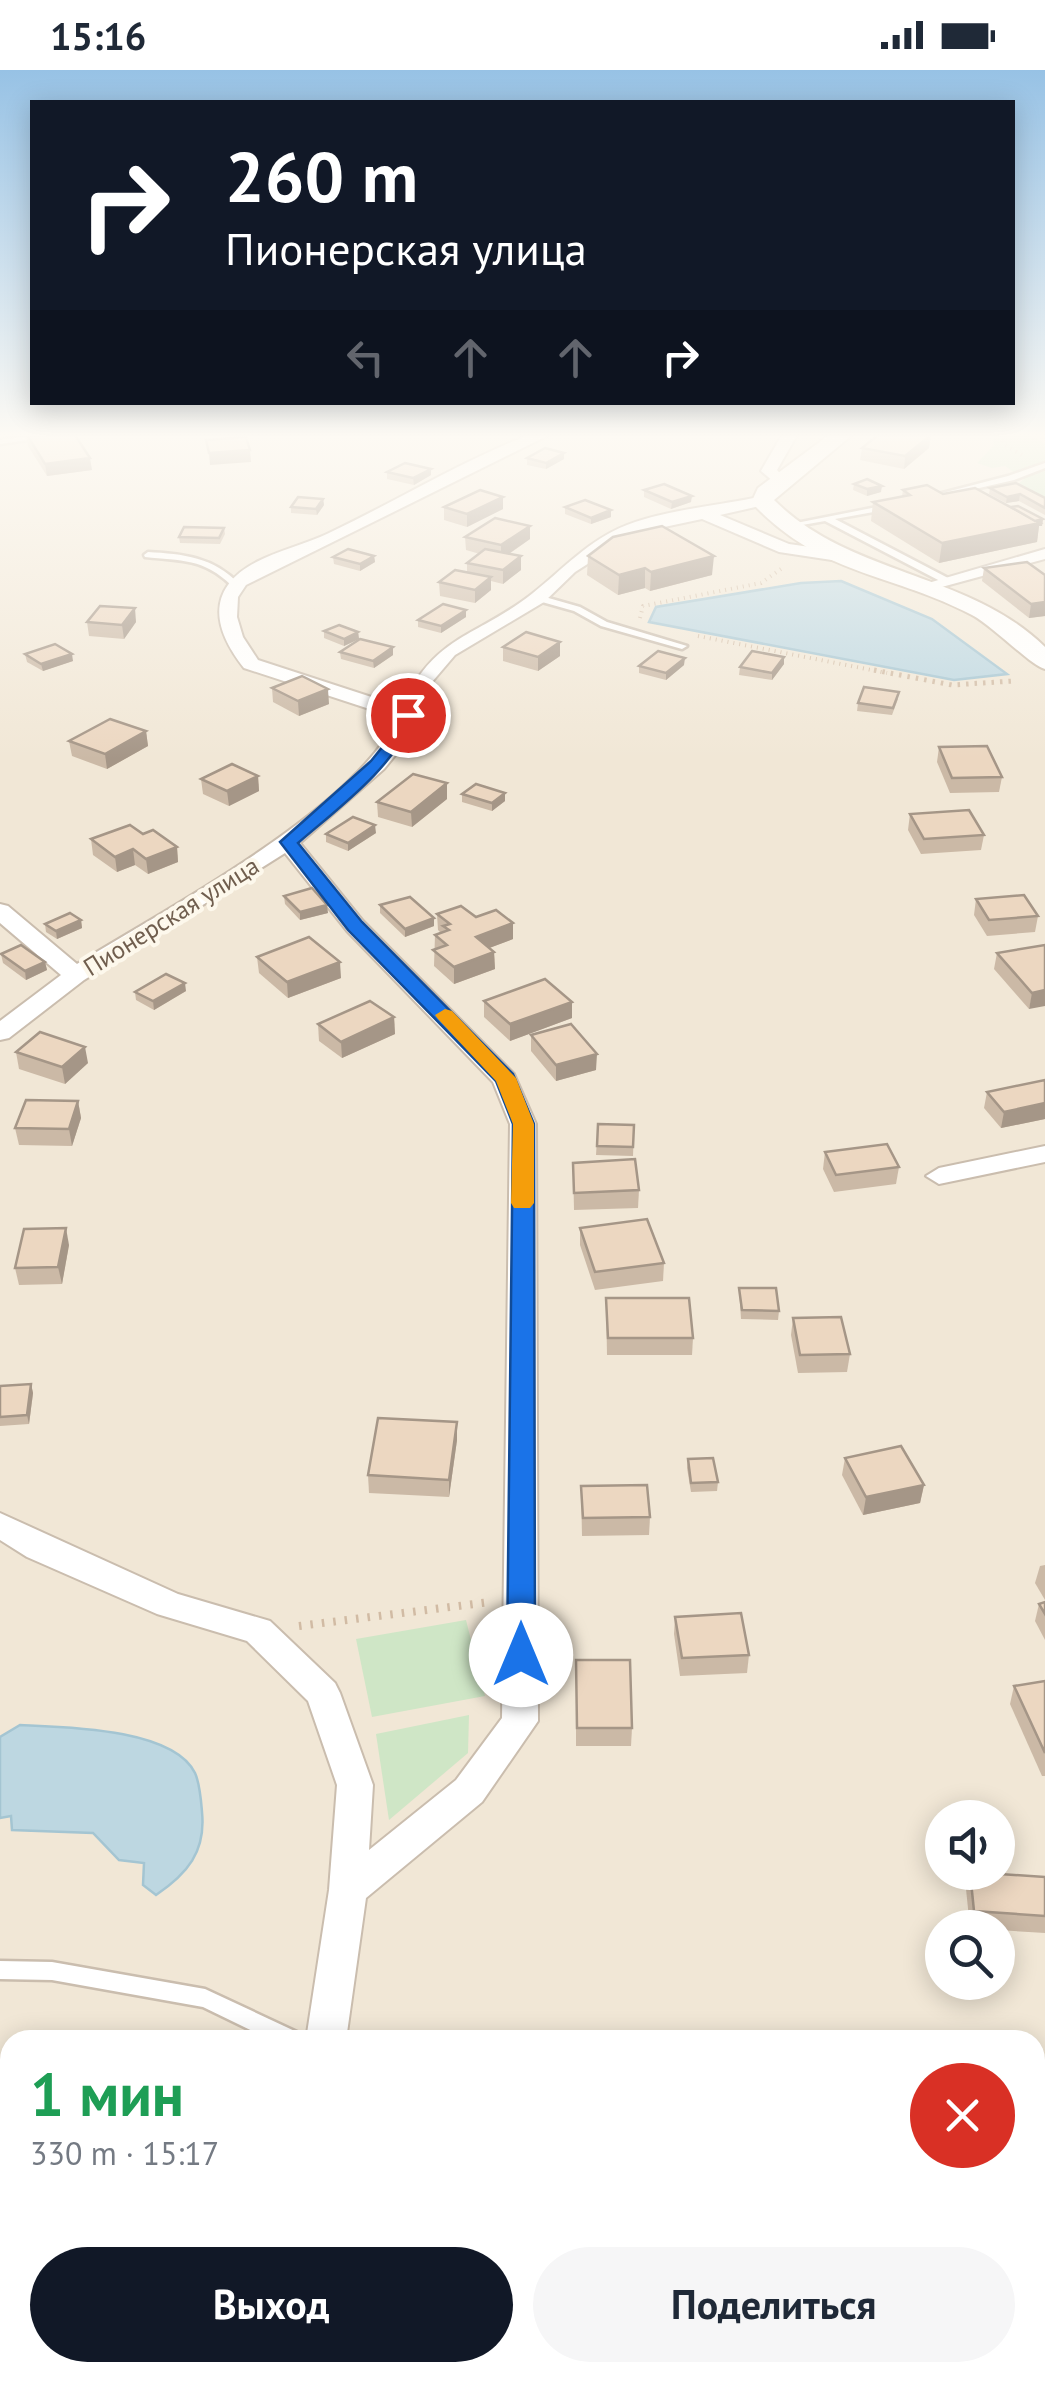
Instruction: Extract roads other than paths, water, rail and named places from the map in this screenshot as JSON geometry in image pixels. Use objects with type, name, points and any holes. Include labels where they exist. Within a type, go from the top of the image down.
[{"type":"main road","points":[[821,543],[845,557],[936,583],[1004,624],[1034,647],[1045,662]]},
{"type":"street","points":[[324,543],[236,584],[226,604],[230,629],[251,664],[408,715]]},
{"type":"street","name":"Пионерская улица","points":[[0,1032],[76,975],[288,842],[377,765],[396,742],[423,680],[448,651],[538,598],[569,568],[609,543]]},
{"type":"street","points":[[771,543],[845,557]]},
{"type":"street","points":[[936,583],[1045,554]]},
{"type":"street","points":[[288,842],[355,926],[505,1078],[523,1124],[520,1722],[469,1791],[348,1890]]},
{"type":"street","points":[[0,911],[76,975]]},
{"type":"street","points":[[939,1176],[1045,1154]]},
{"type":"street","points":[[0,1525],[39,1548],[169,1605],[258,1631],[323,1693],[355,1785],[348,1890],[327,2030]]},
{"type":"lane","points":[[869,543],[936,583]]},
{"type":"lane","points":[[148,555],[208,561],[236,584]]},
{"type":"lane","points":[[538,598],[577,609],[604,624],[682,646]]},
{"type":"lane","points":[[0,1970],[52,1971],[205,1998],[271,2030]]},
{"type":"water","points":[[841,581],[932,619],[1007,674],[954,680],[649,622],[656,607],[801,583]]},
{"type":"water","points":[[20,1725],[116,1733],[165,1747],[183,1758],[198,1782],[202,1826],[192,1861],[177,1879],[156,1895],[143,1885],[144,1863],[119,1860],[93,1833],[12,1830],[11,1816],[0,1818],[0,1737]]}]
